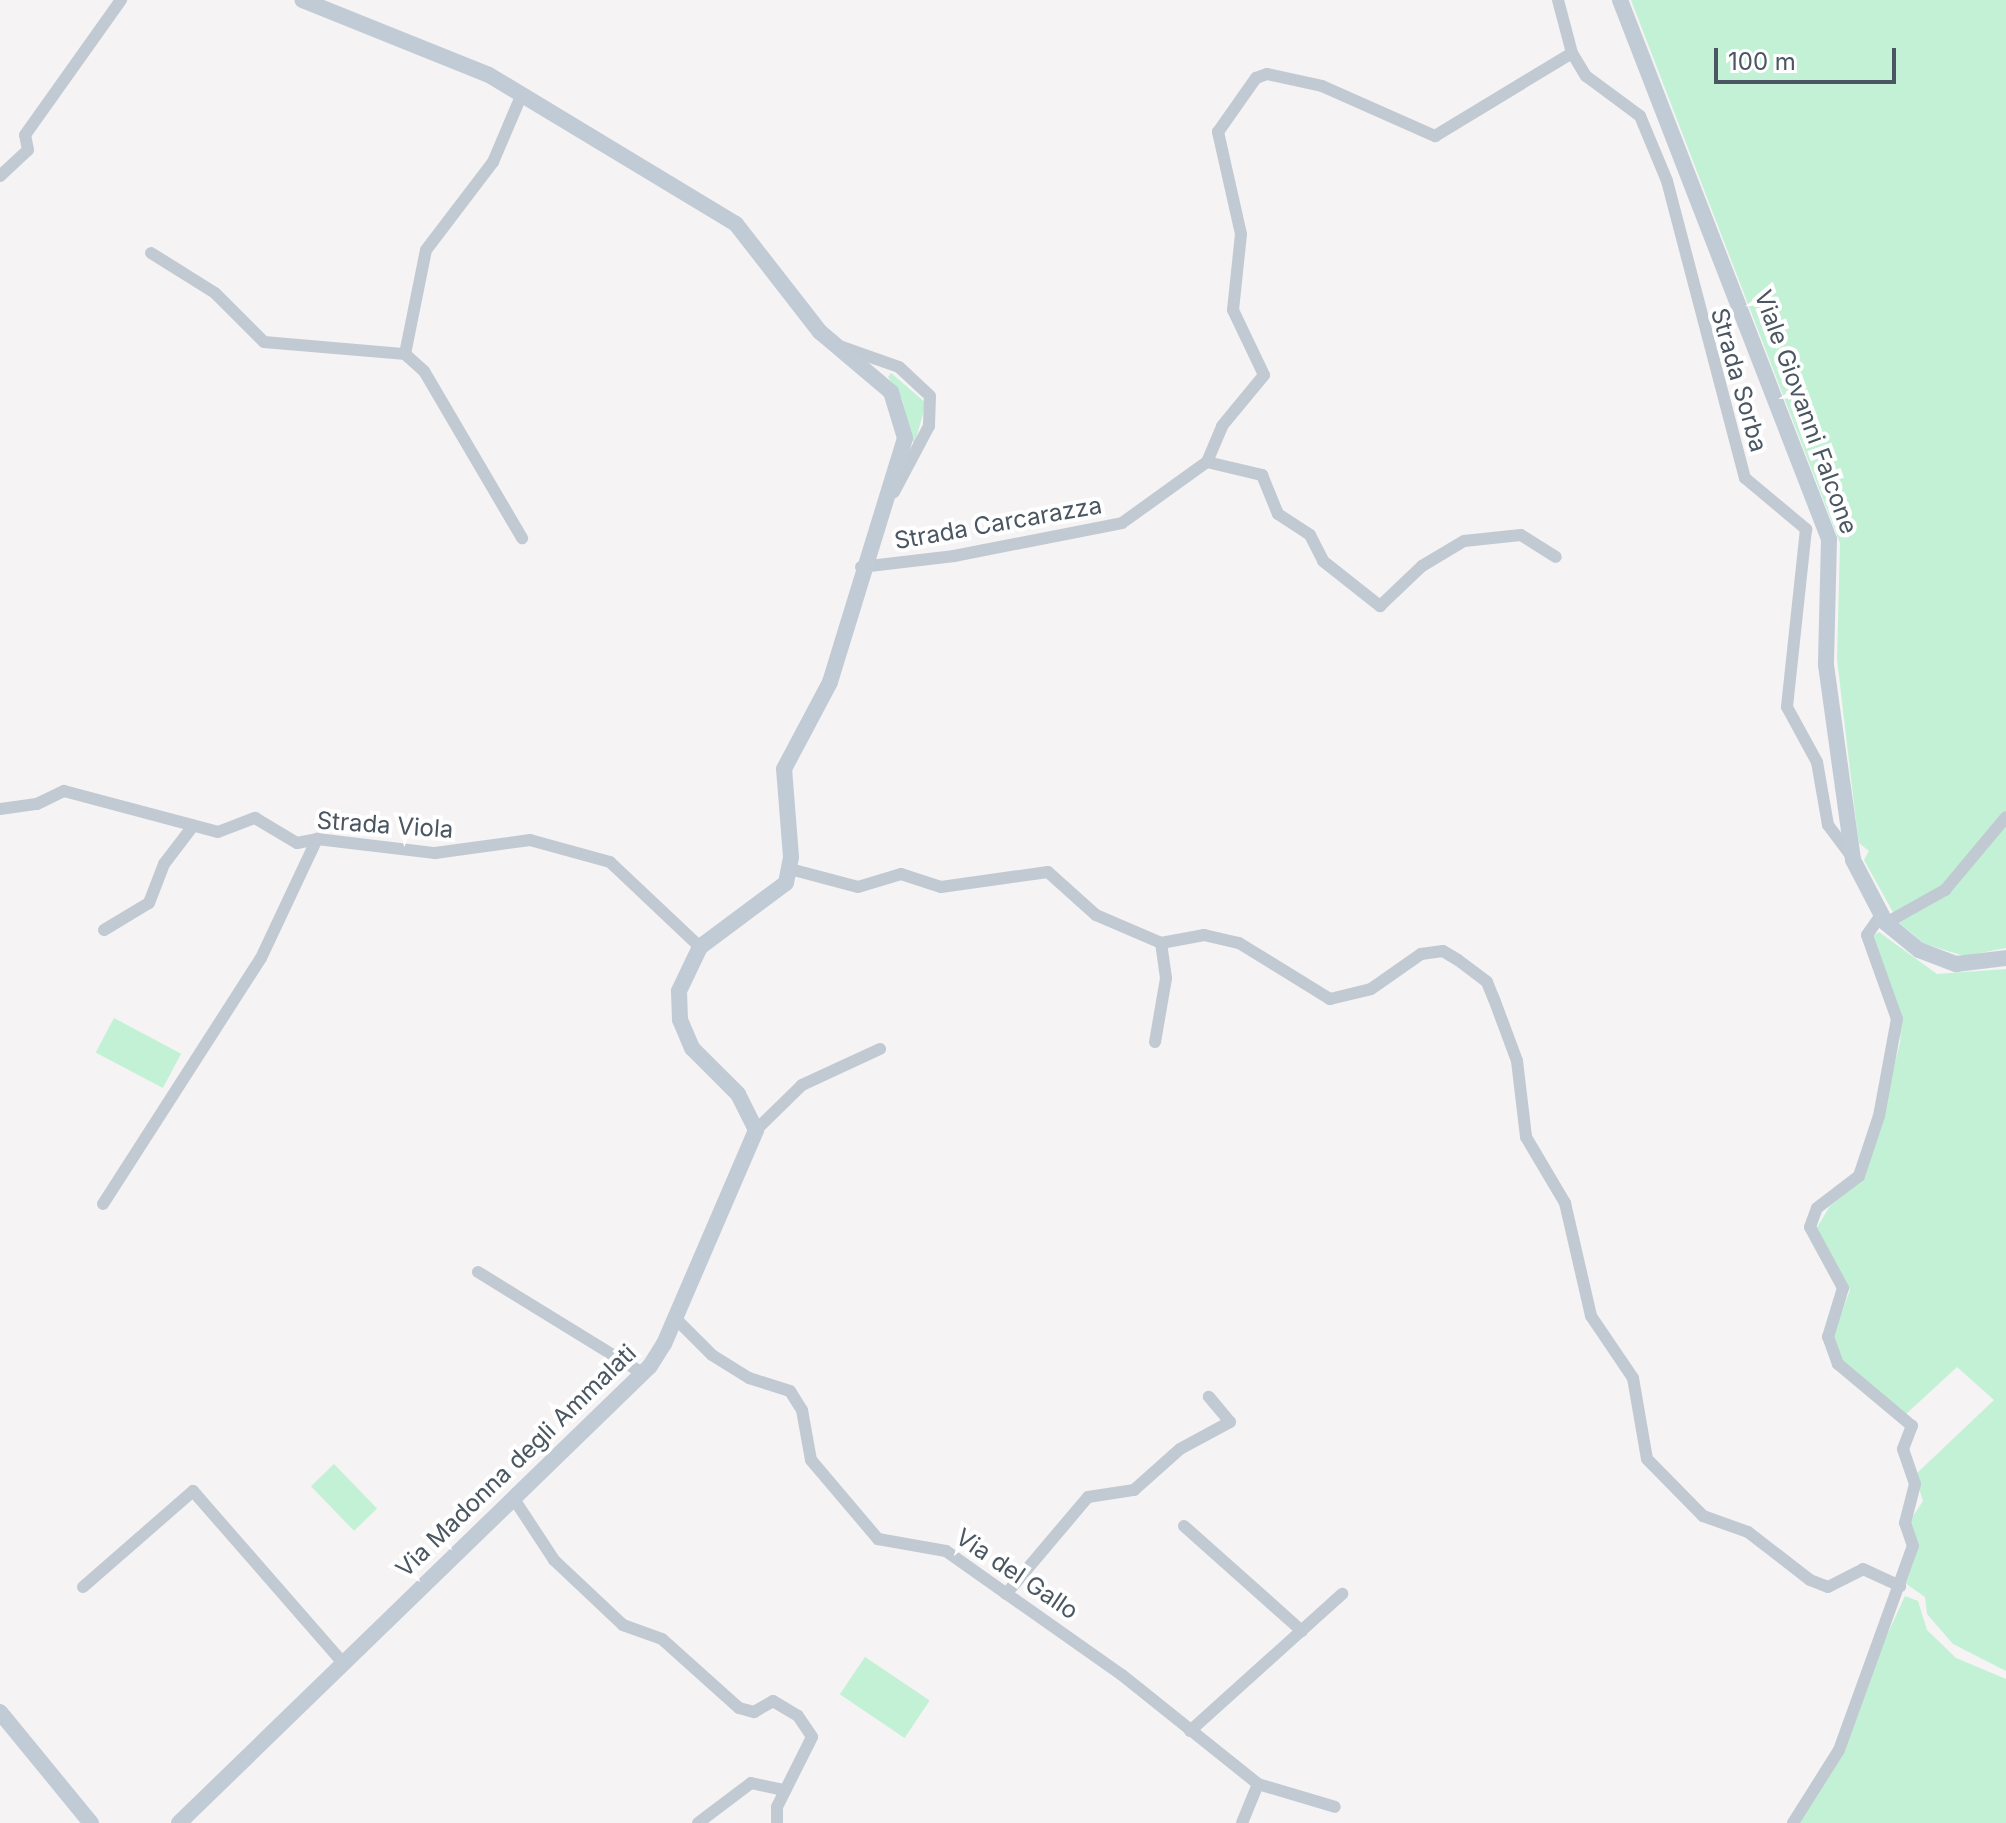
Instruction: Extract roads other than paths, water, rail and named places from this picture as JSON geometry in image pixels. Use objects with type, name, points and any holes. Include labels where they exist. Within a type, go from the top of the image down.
[{"type":"street","points":[[0,176],[28,150],[25,135],[121,0]]},
{"type":"street","points":[[302,0],[460,61],[522,94],[736,224],[809,318],[879,378],[898,407],[905,438],[892,494]]},
{"type":"street","name":"Strada Sorba","points":[[1558,0],[1572,53],[1586,76],[1640,116],[1667,181],[1745,478],[1806,529],[1787,707],[1814,753],[1828,825],[1853,860]]},
{"type":"street","name":"Viale Giovanni Falcone","points":[[1620,0],[1829,539],[1826,665],[1853,860],[1883,919]]},
{"type":"street","points":[[1556,557],[1521,535],[1464,541],[1422,566],[1380,606],[1323,561],[1310,535],[1278,514],[1262,475],[1207,462],[1222,426],[1264,375],[1233,310],[1242,246],[1218,132],[1256,78],[1267,74],[1322,86],[1435,136],[1572,53]]},
{"type":"street","points":[[405,354],[426,250],[493,162],[522,94]]},
{"type":"street","points":[[151,253],[215,293],[264,342],[405,354],[424,371],[522,538]]},
{"type":"street","points":[[839,345],[906,371],[930,396],[929,426],[892,494],[861,567],[830,682],[784,769],[790,869],[780,890],[700,947],[679,991],[685,1034],[738,1094],[756,1130],[802,1085],[880,1049]]},
{"type":"street","name":"Strada Carcarazza","points":[[861,567],[954,556],[1122,523],[1207,462]]},
{"type":"street","name":"Strada Viola","points":[[0,809],[37,804],[64,791],[218,832],[255,818],[297,843],[317,839],[435,853],[530,840],[596,856],[625,873],[700,947]]},
{"type":"street","points":[[1793,1823],[1839,1750],[1913,1546],[1905,1523],[1915,1484],[1903,1449],[1912,1426],[1838,1364],[1828,1337],[1843,1288],[1810,1227],[1817,1208],[1859,1176],[1879,1116],[1897,1019],[1867,935],[1883,919],[1945,890],[2006,817]]},
{"type":"street","points":[[104,930],[149,903],[164,864],[193,826]]},
{"type":"street","points":[[103,1204],[261,958],[317,839]]},
{"type":"street","points":[[790,869],[858,887],[883,875],[914,875],[941,887],[1037,869],[1079,896],[1096,915],[1161,943],[1204,935],[1239,943],[1330,999],[1371,989],[1405,961],[1443,951],[1487,982],[1517,1061],[1526,1137],[1565,1203],[1591,1316],[1633,1378],[1647,1459],[1703,1516],[1748,1532],[1810,1580],[1828,1587],[1863,1569],[1900,1586]]},
{"type":"street","points":[[1883,919],[1942,961],[1968,965],[2006,958]]},
{"type":"street","points":[[1155,1042],[1166,978],[1161,943]]},
{"type":"street","name":"Via Madonna degli Ammalati","points":[[179,1823],[642,1373],[676,1319],[756,1130]]},
{"type":"street","points":[[478,1272],[642,1373]]},
{"type":"street","name":"Via del Gallo","points":[[676,1319],[724,1363],[790,1391],[802,1410],[811,1460],[878,1539],[935,1545],[1006,1594],[1258,1784]]},
{"type":"street","points":[[1006,1594],[1088,1497],[1134,1490],[1180,1449],[1230,1422],[1209,1397]]},
{"type":"street","points":[[83,1587],[193,1491],[343,1663]]},
{"type":"street","points":[[514,1499],[554,1560],[623,1625],[662,1639],[739,1708],[754,1712],[773,1701],[789,1706],[812,1737],[785,1790],[777,1823]]},
{"type":"street","points":[[1184,1526],[1302,1631]]},
{"type":"street","points":[[1190,1731],[1342,1594]]},
{"type":"street","points":[[0,1712],[91,1823]]},
{"type":"street","points":[[698,1823],[751,1783],[785,1790]]},
{"type":"street","points":[[1242,1823],[1258,1784],[1335,1807]]}]
